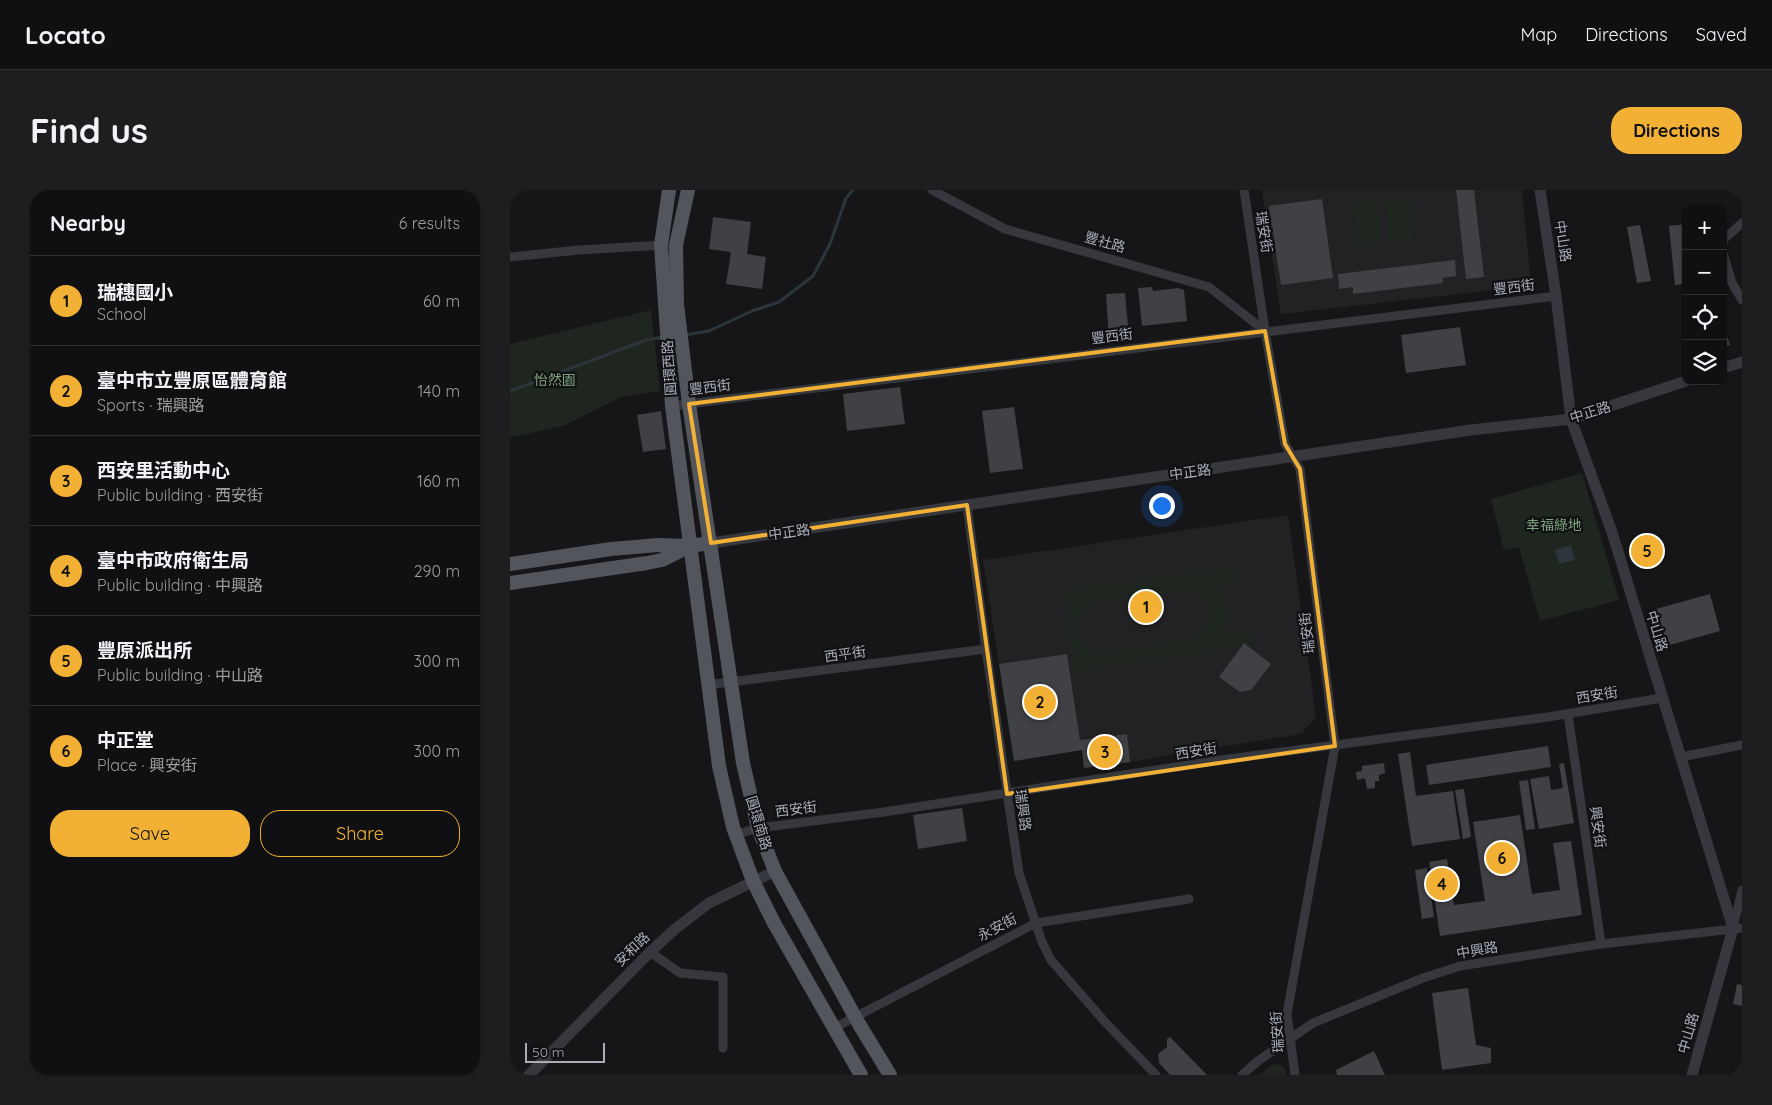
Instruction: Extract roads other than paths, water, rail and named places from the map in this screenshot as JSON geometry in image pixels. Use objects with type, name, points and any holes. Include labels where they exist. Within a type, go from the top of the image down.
[{"type":"main road","name":"圓環西路","points":[[669,190],[661,245],[672,406],[689,546]]},
{"type":"main road","name":"圓環西路","points":[[688,190],[676,245],[677,304],[689,404],[711,543]]},
{"type":"main road","name":"中正路","points":[[510,564],[658,544],[689,546],[711,543]]},
{"type":"main road","name":"圓環南路","points":[[711,543],[743,764],[758,828],[775,870],[855,1017],[890,1075]]},
{"type":"main road","name":"中正路","points":[[510,583],[643,564],[662,560],[689,546]]},
{"type":"main road","name":"圓環南路","points":[[689,546],[719,766],[735,835],[753,881],[774,923],[862,1075]]},
{"type":"street","name":"豐社路","points":[[932,190],[1005,229],[1209,287],[1265,331]]},
{"type":"street","name":"瑞安街","points":[[1244,190],[1265,331],[1285,444],[1300,469],[1335,746],[1287,1014],[1295,1075]]},
{"type":"street","name":"中山路","points":[[1540,190],[1556,296],[1571,420],[1612,532],[1662,698],[1737,928],[1692,1075]]},
{"type":"street","points":[[1727,236],[1742,223]]},
{"type":"street","points":[[510,257],[578,250],[676,245]]},
{"type":"street","points":[[1727,266],[1732,283],[1742,300]]},
{"type":"street","name":"豐西街","points":[[672,406],[1556,296]]},
{"type":"street","points":[[1727,367],[1742,362]]},
{"type":"street","name":"中正路","points":[[711,543],[1472,430],[1571,420],[1682,382]]},
{"type":"street","name":"瑞興路","points":[[967,505],[1019,873],[1042,942],[1052,960],[1105,1022],[1156,1075]]},
{"type":"street","name":"西平街","points":[[707,685],[986,649]]},
{"type":"street","name":"西安街","points":[[735,835],[758,828],[1007,794],[1221,760],[1568,714],[1662,698]]},
{"type":"street","name":"興安街","points":[[1568,714],[1601,944]]},
{"type":"street","points":[[1681,757],[1742,744]]},
{"type":"street","name":"安和路","points":[[529,1075],[675,929],[709,903],[775,870]]},
{"type":"street","points":[[1737,928],[1742,890]]},
{"type":"street","name":"永安街","points":[[834,1028],[1036,923],[1189,899]]},
{"type":"street","name":"中興路","points":[[1242,1075],[1313,1023],[1423,978],[1460,966],[1601,944],[1737,928]]},
{"type":"street","points":[[650,952],[680,973],[724,976],[723,1048]]},
{"type":"waterway","points":[[685,335],[709,331],[752,311],[779,302],[813,276],[830,244],[846,198],[853,190]]},
{"type":"waterway","points":[[510,391],[646,340],[664,337]]},
{"type":"place","name":"豐原派出所","points":[[1647,551]]},
{"type":"place","name":"瑞穗國小","points":[[1146,607]]},
{"type":"place","name":"臺中市立豐原區體育館","points":[[1040,702]]},
{"type":"place","name":"西安里活動中心","points":[[1105,752]]},
{"type":"place","name":"中正堂","points":[[1502,858]]},
{"type":"place","name":"臺中市政府衛生局","points":[[1442,884]]},
{"type":"park label","name":"怡然園","points":[[555,380]]},
{"type":"park label","name":"幸福綠地","points":[[1554,525]]}]
